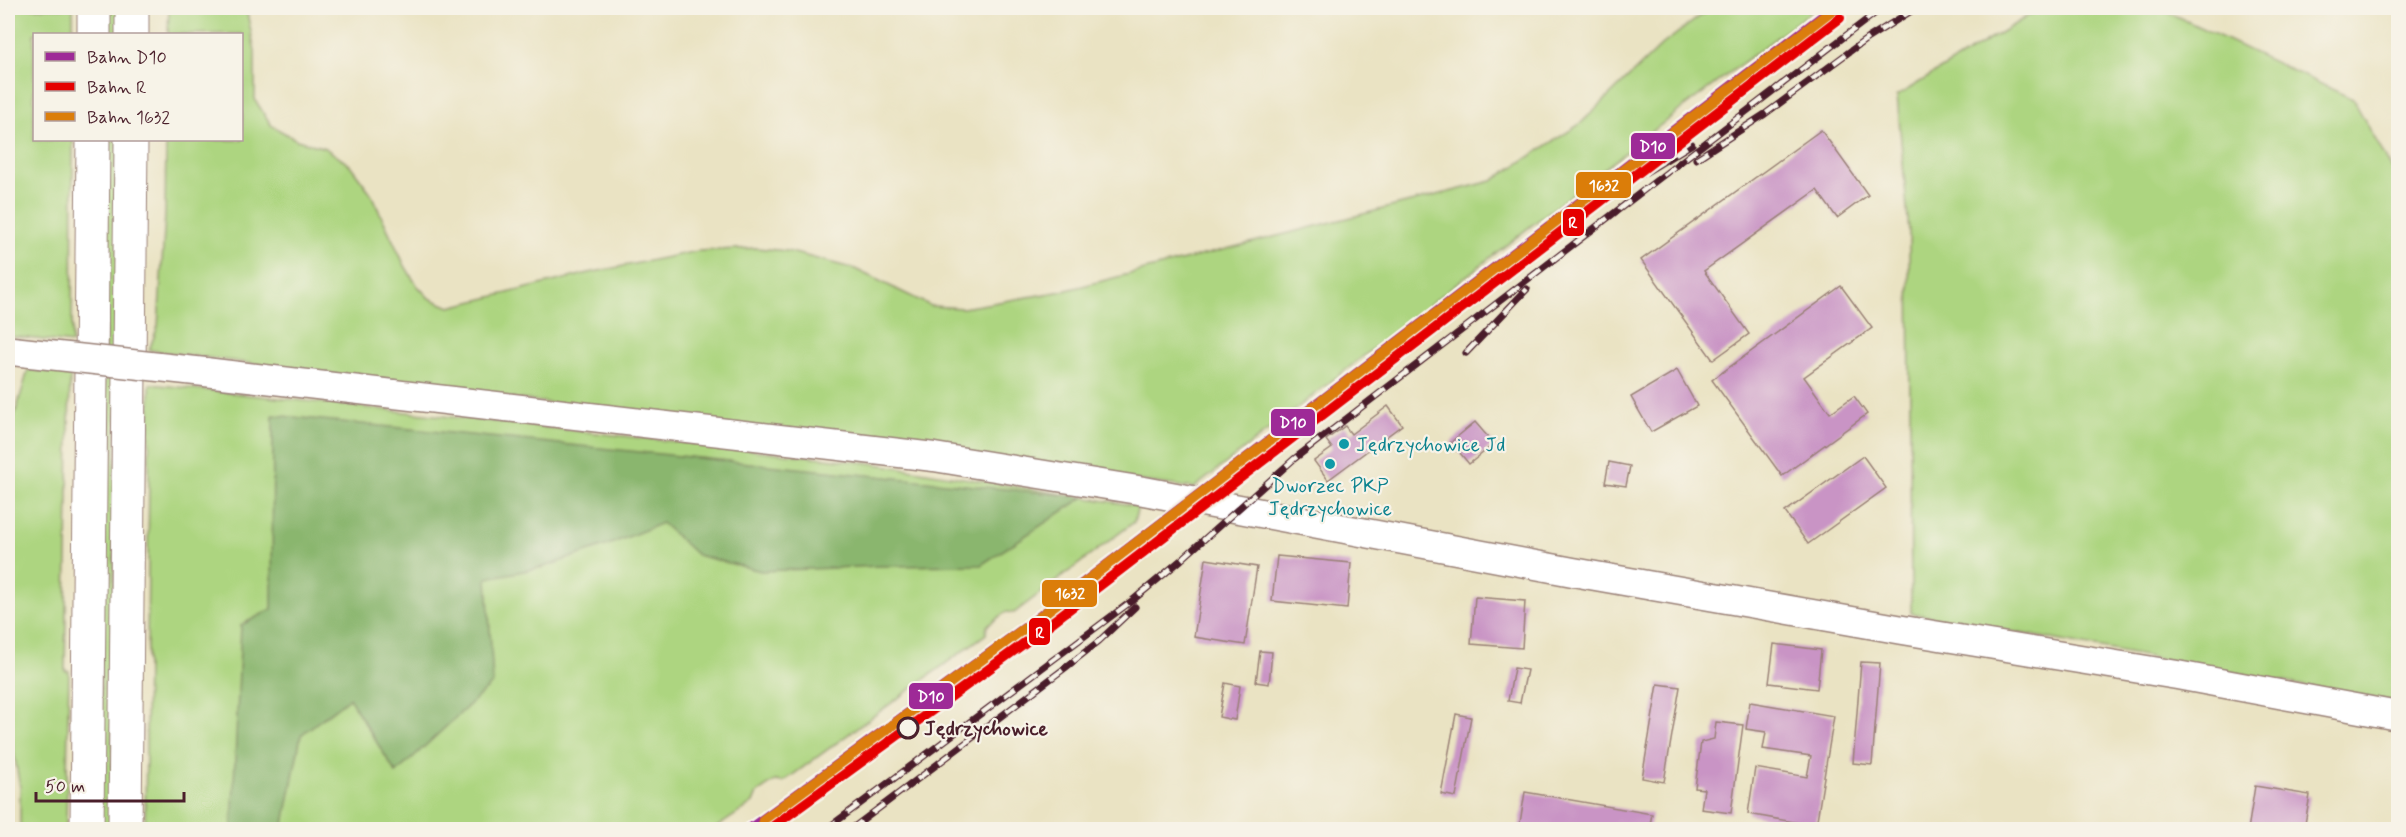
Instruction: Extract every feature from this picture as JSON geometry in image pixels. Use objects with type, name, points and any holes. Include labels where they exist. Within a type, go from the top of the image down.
[{"type":"highway","points":[[94,8],[94,33]]},
{"type":"highway","points":[[132,8],[132,33]]},
{"type":"highway","points":[[87,830],[93,141]]},
{"type":"highway","points":[[125,830],[131,141]]},
{"type":"street","points":[[10,350],[934,457],[1144,491],[1573,572],[1914,632],[2177,675],[2398,716]]},
{"type":"green space","points":[[8,8],[73,8],[73,33],[33,33],[33,141],[73,141],[72,343],[8,336]]},
{"type":"green space","points":[[109,8],[120,8],[120,33],[108,33]]},
{"type":"green space","points":[[169,8],[246,8],[255,51],[255,100],[272,126],[297,140],[325,148],[350,165],[370,192],[416,284],[429,298],[450,307],[589,273],[698,251],[757,248],[787,251],[855,269],[931,306],[963,308],[1063,291],[1492,181],[1580,124],[1663,44],[1711,8],[1816,8],[1680,110],[1194,488],[149,350],[158,326],[165,215],[166,141],[243,141],[243,33],[168,33]]},
{"type":"green space","points":[[2041,8],[2159,8],[2353,99],[2398,180],[2398,703],[1911,613],[1909,231],[1897,96]]},
{"type":"green space","points":[[107,141],[119,141],[111,829],[99,830]]},
{"type":"green space","points":[[28,370],[70,373],[65,671],[69,671],[66,829],[20,829],[20,787],[8,719],[8,438]]},
{"type":"green space","points":[[150,384],[870,463],[1138,506],[1134,522],[1014,613],[1006,612],[987,626],[986,634],[783,782],[775,781],[757,793],[753,803],[714,829],[145,830]]},
{"type":"green space","points":[[273,415],[1084,497],[981,565],[761,571],[697,555],[662,523],[544,567],[487,578],[493,683],[396,773],[349,698],[301,735],[283,829],[232,829],[241,625],[272,609]]},
{"type":"building","points":[[1821,130],[1868,195],[1837,218],[1817,190],[1704,271],[1749,334],[1713,360],[1641,260]]},
{"type":"building","points":[[1841,286],[1872,328],[1804,377],[1830,413],[1854,396],[1867,414],[1782,476],[1712,380]]},
{"type":"building","points":[[1677,370],[1697,406],[1651,432],[1631,397]]},
{"type":"building","points":[[1388,406],[1402,425],[1328,480],[1314,461],[1332,448],[1326,440],[1345,426],[1351,434]]},
{"type":"building","points":[[1475,422],[1494,444],[1469,464],[1451,442]]},
{"type":"building","points":[[1863,456],[1886,488],[1808,544],[1785,512]]},
{"type":"building","points":[[1609,462],[1630,466],[1626,486],[1605,483]]},
{"type":"building","points":[[1277,556],[1351,563],[1347,609],[1272,601]]},
{"type":"building","points":[[1206,559],[1257,567],[1245,645],[1194,637]]},
{"type":"building","points":[[1475,597],[1525,601],[1522,648],[1471,644]]},
{"type":"building","points":[[1774,644],[1821,650],[1817,689],[1769,683]]},
{"type":"building","points":[[1260,651],[1272,652],[1269,684],[1256,682]]},
{"type":"building","points":[[1861,662],[1880,663],[1872,765],[1853,763]]},
{"type":"building","points":[[1514,668],[1527,670],[1520,703],[1508,701]]},
{"type":"building","points":[[1225,683],[1240,686],[1235,720],[1219,717]]},
{"type":"building","points":[[1658,684],[1680,687],[1664,782],[1642,778]]},
{"type":"building","points":[[1750,702],[1834,716],[1816,826],[1748,814],[1755,768],[1807,777],[1811,756],[1763,749],[1766,732],[1746,729]]},
{"type":"building","points":[[1456,714],[1471,717],[1456,797],[1441,794]]},
{"type":"building","points":[[1716,722],[1743,725],[1731,813],[1701,809],[1704,789],[1695,788],[1701,742],[1714,739]]},
{"type":"building","points":[[2255,786],[2310,795],[2304,830],[2248,830]]},
{"type":"building","points":[[1525,792],[1652,814],[1649,830],[1519,829]]},
{"type":"railway","points":[[1777,88],[1882,8]]},
{"type":"railway","points":[[1696,159],[1765,114],[1868,38],[1916,8]]},
{"type":"railway","points":[[825,830],[1133,600],[1294,459],[1782,84]]},
{"type":"railway","points":[[1582,217],[1630,182],[1692,144]]},
{"type":"railway","points":[[1466,353],[1527,289]]},
{"type":"railway","points":[[850,830],[1065,668],[1099,641],[1135,607]]},
{"type":"rail line","name":"D10","points":[[748,830],[1027,626],[1833,8]]},
{"type":"rail line","name":"1632","points":[[763,820],[1025,628],[1835,8]]},
{"type":"rail line","name":"R","points":[[768,830],[1034,636],[1840,18]]},
{"type":"place","name":"Jędrzychowice Jd","points":[[1344,444]]},
{"type":"place","name":"Dworzec PKP Jędrzychowice","points":[[1330,464]]},
{"type":"place","name":"Jędrzychowice","points":[[908,728]]}]
